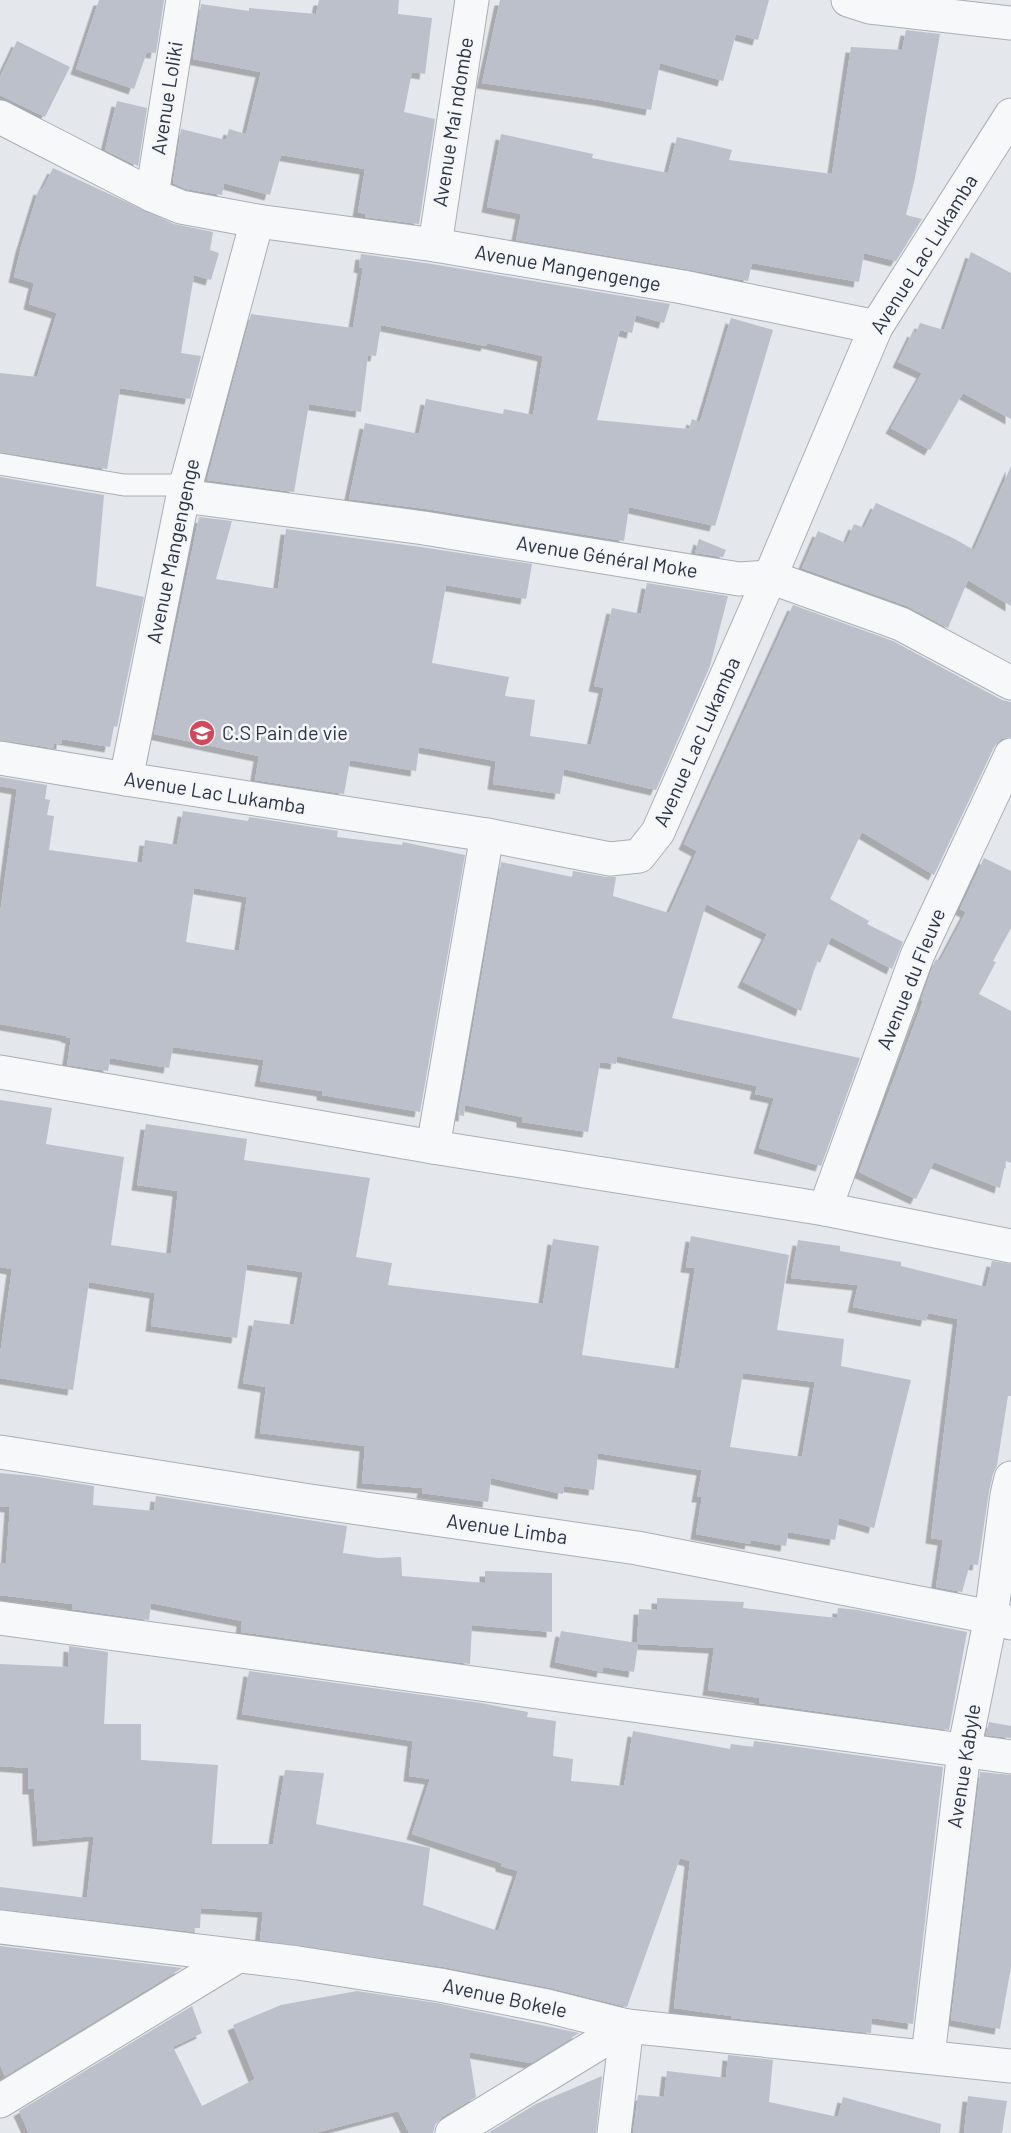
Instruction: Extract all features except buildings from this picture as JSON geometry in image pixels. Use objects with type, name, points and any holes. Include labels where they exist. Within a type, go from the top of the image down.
[{"type":"street","name":"Avenue Loliki","points":[[152,195],[183,0]]},
{"type":"street","name":"Avenue Mai ndombe","points":[[435,245],[472,0]]},
{"type":"street","points":[[859,4],[1011,23]]},
{"type":"street","name":"Avenue Lac Lukamba","points":[[0,758],[487,835],[610,859],[639,856],[658,832],[876,327],[1011,115]]},
{"type":"street","name":"Avenue Mangengenge","points":[[0,117],[152,195],[181,207],[257,221],[435,245],[683,287],[876,327]]},
{"type":"street","name":"Avenue Mangengenge","points":[[126,779],[184,490],[257,221]]},
{"type":"street","name":"Avenue Général Moke","points":[[184,490],[739,579],[770,577],[901,624],[1011,683]]},
{"type":"street","name":"Avenue du Fleuve","points":[[825,1209],[917,956],[1011,755]]},
{"type":"street","points":[[434,1147],[487,835]]},
{"type":"street","points":[[0,1072],[434,1147],[825,1209],[1011,1246]]},
{"type":"street","name":"Avenue Limba","points":[[0,1452],[310,1501],[637,1548],[1001,1620]]},
{"type":"street","name":"Avenue Kabyle","points":[[927,2056],[964,1751],[1001,1620],[1010,1489]]},
{"type":"street","points":[[0,1618],[1011,1757]]},
{"type":"street","name":"Avenue Bokele","points":[[0,1927],[298,1963],[479,1991],[627,2026],[1011,2066]]},
{"type":"street","points":[[0,2101],[238,1956]]},
{"type":"street","points":[[452,2133],[627,2026]]},
{"type":"street","points":[[614,2133],[627,2026]]},
{"type":"lane","points":[[0,464],[124,485],[184,490]]},
{"type":"place","name":"C.S Pain de vie","points":[[202,733]]}]
